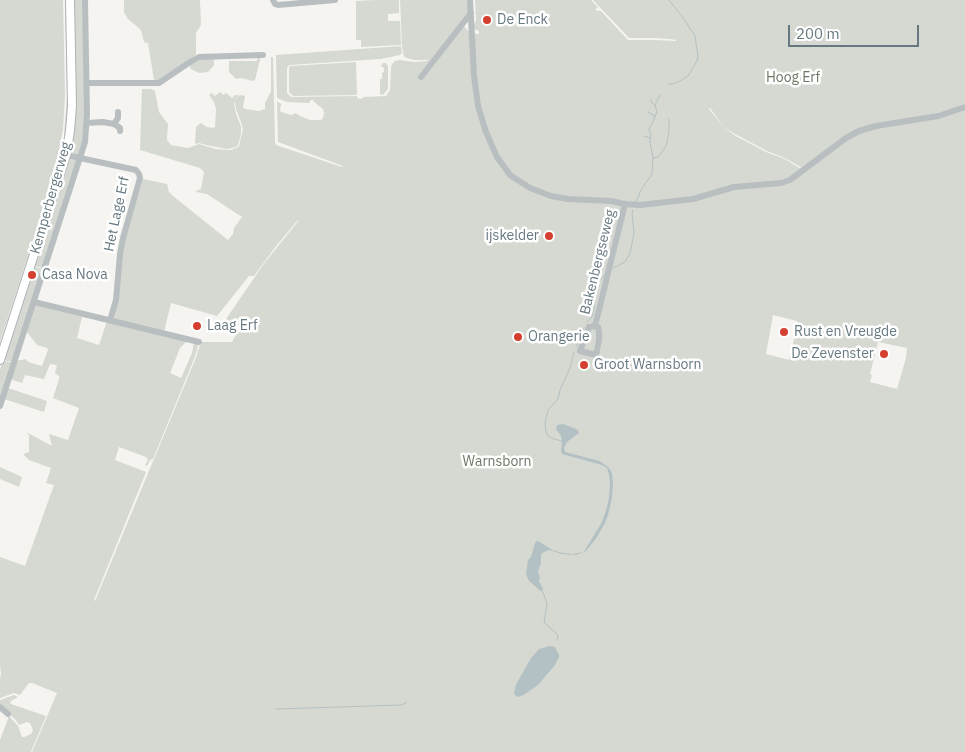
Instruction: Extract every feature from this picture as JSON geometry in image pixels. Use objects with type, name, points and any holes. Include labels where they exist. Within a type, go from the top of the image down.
[{"type":"main road","name":"Kemperbergerweg","points":[[0,360],[66,155],[72,106],[70,0]]},
{"type":"street","name":"Kemperbergerweg","points":[[0,406],[84,142],[87,123],[85,0]]},
{"type":"street","points":[[273,0],[278,5],[335,0]]},
{"type":"street","name":"Bakenbergseweg","points":[[470,0],[475,83],[478,106],[486,132],[497,157],[510,176],[530,188],[551,196],[640,205],[693,200],[734,187],[781,183],[790,180],[846,138],[859,131],[876,126],[938,116],[965,107]]},
{"type":"street","points":[[421,77],[471,14]]},
{"type":"street","points":[[462,25],[466,29],[472,30]]},
{"type":"street","points":[[87,85],[157,84],[199,57],[263,55]]},
{"type":"street","points":[[114,124],[118,118],[118,112]]},
{"type":"street","points":[[87,123],[103,122],[114,124],[120,128],[120,131]]},
{"type":"street","name":"Het Lage Erf","points":[[66,155],[136,170],[140,176],[123,238],[116,300],[110,320]]},
{"type":"street","name":"Bakenbergseweg","points":[[595,326],[625,204]]},
{"type":"street","points":[[34,302],[199,342]]},
{"type":"street","name":"Bakenbergseweg","points":[[595,326],[598,328],[599,333],[596,355],[580,351],[589,327],[595,326]]},
{"type":"street","points":[[0,707],[8,714]]},
{"type":"green space","points":[[0,0],[63,0],[65,96],[63,129],[57,160],[0,342]]},
{"type":"green space","points":[[65,0],[68,0],[70,86],[67,137],[64,136],[67,96]]},
{"type":"green space","points":[[73,0],[83,0],[85,133],[78,155],[70,152]]},
{"type":"green space","points":[[124,0],[200,0],[201,25],[196,33],[196,55],[158,82],[88,80],[154,80],[148,43],[144,42],[141,30],[128,19],[124,12]]},
{"type":"green space","points":[[399,0],[399,13],[388,14],[388,21],[400,21],[401,45],[361,47],[361,40],[356,40],[356,1]]},
{"type":"green space","name":"Warnsborn","points":[[400,0],[469,0],[469,13],[462,24],[470,33],[479,34],[479,31],[474,29],[473,24],[476,20],[475,0],[591,0],[598,7],[595,10],[601,11],[628,40],[676,41],[670,39],[629,38],[593,0],[965,0],[965,106],[859,130],[802,168],[785,158],[767,151],[724,127],[734,135],[766,152],[785,159],[801,169],[860,131],[965,108],[965,752],[32,752],[57,693],[29,683],[20,695],[14,693],[0,698],[0,557],[25,566],[54,485],[46,483],[51,468],[29,460],[23,454],[29,452],[29,435],[26,432],[52,446],[49,434],[68,440],[79,408],[53,398],[59,379],[59,376],[55,373],[57,365],[50,364],[44,379],[25,375],[22,383],[10,379],[16,361],[26,359],[28,362],[42,366],[48,350],[37,345],[26,331],[35,305],[82,317],[77,338],[99,345],[107,321],[188,340],[180,348],[170,373],[181,378],[192,353],[194,343],[198,345],[153,459],[150,460],[147,466],[145,465],[148,460],[146,457],[119,447],[115,460],[146,472],[95,601],[201,342],[232,342],[240,327],[226,319],[263,265],[299,220],[254,276],[249,276],[217,316],[171,303],[164,332],[113,319],[123,246],[143,179],[167,184],[169,192],[173,196],[228,240],[242,217],[207,194],[196,192],[201,189],[204,172],[200,168],[140,150],[142,89],[155,91],[159,112],[168,124],[167,140],[171,145],[187,148],[199,144],[215,149],[230,150],[239,146],[243,129],[236,109],[236,98],[240,95],[245,96],[243,107],[245,109],[259,111],[265,109],[265,103],[271,91],[271,57],[273,57],[276,145],[342,167],[278,142],[277,101],[281,104],[280,111],[291,115],[296,113],[310,120],[321,120],[324,113],[323,109],[313,100],[309,103],[287,102],[277,98],[276,55],[401,46],[402,53],[400,55],[381,59],[289,65],[287,68],[287,93],[291,97],[357,96],[357,98],[361,99],[364,97],[386,96],[390,90],[391,68],[395,61],[414,62],[428,60],[414,60],[404,57]],"holes":[[[710,108],[724,127],[709,109]],[[773,315],[797,321],[798,323],[789,360],[766,354]],[[878,342],[907,348],[897,389],[870,382],[872,375],[870,374]]]},
{"type":"green space","points":[[258,57],[260,60],[255,80],[236,79],[229,72],[229,61],[257,61]]},
{"type":"green space","points":[[200,59],[214,59],[214,65],[208,72],[199,73],[191,69],[189,65]]},
{"type":"green space","points":[[356,62],[357,95],[293,96],[289,92],[290,66]]},
{"type":"green space","points":[[383,63],[386,63],[388,66],[388,89],[383,95],[380,94],[380,79],[382,79],[382,73],[384,72],[384,68],[381,66]]},
{"type":"green space","points":[[220,92],[223,95],[226,93],[232,98],[238,95],[234,104],[241,126],[238,145],[227,149],[199,143],[195,144],[196,127],[198,125],[201,123],[207,127],[215,127],[216,109],[209,95],[212,93],[215,96]]},
{"type":"green space","points":[[69,159],[76,160],[77,163],[43,268],[34,266]]},
{"type":"green space","points":[[35,267],[43,269],[13,361],[7,361],[3,359],[24,294],[34,274]]},
{"type":"green space","points":[[3,361],[13,362],[0,401],[0,369]]},
{"type":"green space","points":[[8,388],[47,401],[44,412],[4,399]]},
{"type":"green space","points":[[0,467],[22,477],[19,487],[0,479]]},
{"type":"green space","points":[[14,695],[18,697],[11,701],[11,704],[46,716],[31,752],[0,752],[0,740],[9,716],[18,726],[22,737],[31,734],[33,730],[30,723],[27,722],[19,725],[0,706],[0,700]]},
{"type":"shaded area","points":[[563,424],[578,430],[579,433],[567,442],[564,448],[565,452],[600,461],[609,468],[612,473],[613,482],[612,498],[605,523],[586,551],[576,555],[562,554],[549,550],[541,554],[541,563],[538,571],[539,581],[543,589],[542,592],[529,581],[526,574],[528,560],[531,557],[536,541],[552,550],[563,553],[583,552],[602,522],[609,498],[610,483],[607,468],[562,454],[561,436],[556,429],[557,425]]},
{"type":"shaded area","points":[[550,646],[555,647],[559,655],[555,665],[538,685],[519,697],[516,696],[514,694],[515,688],[531,658],[539,649]]},
{"type":"waterway","points":[[668,84],[673,84],[688,76],[698,56],[695,36],[669,0]]},
{"type":"waterway","points":[[636,202],[641,190],[652,174],[653,157],[649,128],[657,112],[655,105],[660,95]]},
{"type":"waterway","points":[[651,100],[655,105]]},
{"type":"waterway","points":[[648,112],[655,116]]},
{"type":"waterway","points":[[653,158],[658,157],[667,143],[669,119]]},
{"type":"waterway","points":[[644,136],[650,138]]},
{"type":"waterway","points":[[613,268],[625,262],[630,253],[634,233],[633,210]]},
{"type":"waterway","points":[[587,322],[592,317],[594,309],[594,288],[605,275]]},
{"type":"waterway","points":[[576,347],[584,328]]},
{"type":"waterway","points":[[562,441],[548,436],[545,423],[548,410],[558,399],[574,352]]},
{"type":"waterway","points":[[543,592],[547,604],[544,622],[557,634],[557,640]]},
{"type":"waterway","points":[[276,709],[401,705],[406,703]]},
{"type":"place","name":"De Enck","points":[[487,20]]},
{"type":"place","name":"ijskelder","points":[[549,236]]},
{"type":"place","name":"Casa Nova","points":[[32,275]]},
{"type":"place","name":"Laag Erf","points":[[197,326]]},
{"type":"place","name":"Rust en Vreugde","points":[[784,332]]},
{"type":"place","name":"Orangerie","points":[[518,337]]},
{"type":"place","name":"De Zevenster","points":[[884,354]]},
{"type":"place","name":"Groot Warnsborn","points":[[584,365]]},
{"type":"park label","name":"Hoog Erf","points":[[793,78]]}]
